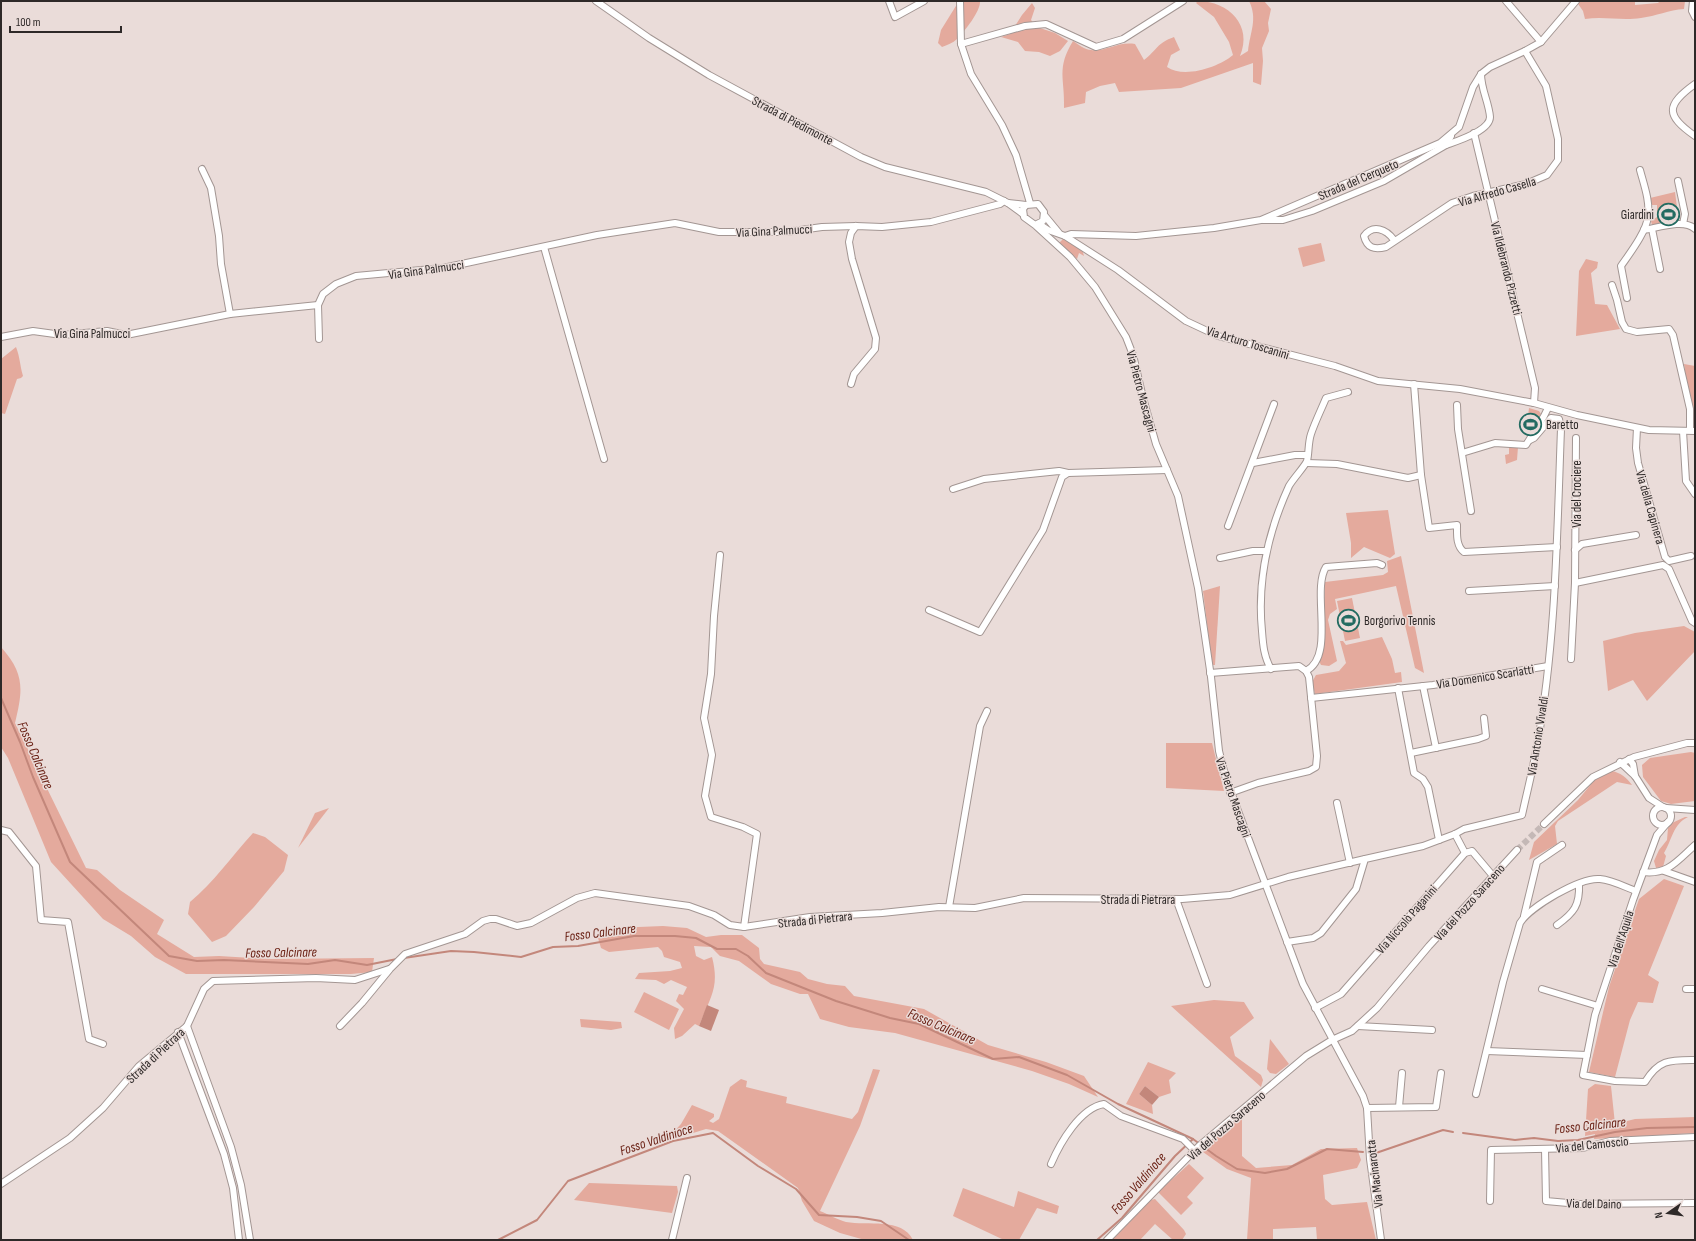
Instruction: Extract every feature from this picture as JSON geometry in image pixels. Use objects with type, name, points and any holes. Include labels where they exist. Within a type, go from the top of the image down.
[{"type":"street","name":"Strada di Piedimonte","points":[[596,1],[649,38],[709,75],[861,157],[885,167],[986,192],[1006,202],[1022,214]]},
{"type":"street","points":[[888,1],[895,17],[924,1]]},
{"type":"street","points":[[960,1],[961,44],[971,74],[1002,125],[1016,155],[1028,204],[1022,214],[1027,220],[1037,224],[1046,219],[1041,206],[1038,204],[1028,204]]},
{"type":"street","points":[[961,44],[1025,26],[1046,24],[1096,47],[1123,39],[1182,1]]},
{"type":"street","points":[[1506,1],[1541,42]]},
{"type":"street","name":"Strada del Cerqueto","points":[[1261,220],[1407,158],[1440,143],[1452,135],[1459,128],[1473,87],[1481,74],[1490,67],[1541,42],[1576,1]]},
{"type":"street","points":[[1693,1],[1692,11],[1695,17]]},
{"type":"street","name":"Via Alfredo Casella","points":[[1394,240],[1386,231],[1374,228],[1367,232],[1364,236],[1365,242],[1374,249],[1386,247],[1394,240],[1452,204],[1488,193],[1526,184],[1547,175],[1558,160],[1558,139],[1546,86],[1525,51]]},
{"type":"street","name":"Strada del Cerqueto","points":[[1062,234],[1136,236],[1214,228],[1261,220],[1283,220],[1312,211],[1384,181],[1446,145],[1485,127],[1490,117],[1481,74]]},
{"type":"street","points":[[1695,84],[1680,95],[1676,100],[1673,113],[1679,125],[1695,136]]},
{"type":"street","name":"Via Ildebrando Pizzetti","points":[[1474,133],[1535,388],[1534,403]]},
{"type":"street","name":"Strada del Cerqueto","points":[[1446,145],[1452,135]]},
{"type":"street","points":[[202,169],[211,188],[219,236],[221,264],[230,314]]},
{"type":"street","points":[[1627,298],[1622,266],[1644,230],[1648,217],[1648,203],[1640,170]]},
{"type":"street","points":[[1678,181],[1685,214],[1683,224]]},
{"type":"street","name":"Strada di Piedimonte","points":[[1006,202],[1028,204]]},
{"type":"street","name":"Via Gina Palmucci","points":[[1,337],[33,331],[62,335],[107,331],[126,335],[230,314],[318,305],[323,294],[336,284],[356,276],[443,268],[597,235],[675,223],[719,232],[786,232],[822,227],[882,227],[931,222],[1006,202]]},
{"type":"street","name":"Via Arturo Toscanini","points":[[1046,219],[1062,234],[1118,270],[1186,321],[1218,336],[1335,366],[1378,381],[1460,389],[1534,403],[1548,408],[1638,428],[1660,431],[1693,431]]},
{"type":"street","name":"Via Pietro Mascagni","points":[[1046,219],[1052,240]]},
{"type":"street","name":"Via Arturo Toscanini","points":[[1037,224],[1048,230],[1062,234]]},
{"type":"street","name":"Via Pietro Mascagni","points":[[1037,224],[1070,257],[1095,287],[1126,337],[1133,355],[1156,444],[1178,496],[1198,588],[1219,751],[1230,793],[1303,984],[1332,1040]]},
{"type":"street","points":[[1644,230],[1683,224],[1692,226],[1695,229]]},
{"type":"street","points":[[851,384],[854,374],[875,349],[876,338],[852,259],[849,242],[851,233],[856,226]]},
{"type":"street","points":[[1652,228],[1660,269]]},
{"type":"street","points":[[544,247],[604,459]]},
{"type":"street","points":[[1612,285],[1622,322],[1626,328],[1637,332],[1669,329],[1673,335],[1690,409],[1693,431]]},
{"type":"street","points":[[318,305],[319,339]]},
{"type":"street","points":[[1414,384],[1421,475],[1429,528],[1457,525],[1460,550],[1464,552],[1557,547]]},
{"type":"street","points":[[1307,463],[1310,435],[1326,398],[1348,392]]},
{"type":"street","points":[[1228,526],[1274,404]]},
{"type":"street","points":[[1457,405],[1458,429],[1471,511]]},
{"type":"street","points":[[1462,452],[1495,443],[1522,446],[1530,440],[1530,436],[1548,408]]},
{"type":"street","name":"Via Antonio Vivaldi","points":[[1266,884],[1288,877],[1423,846],[1464,829],[1522,814],[1537,746],[1548,666],[1557,547],[1559,419],[1551,418],[1534,438],[1530,440]]},
{"type":"street","name":"Via della Capinera","points":[[1638,428],[1636,440],[1638,462],[1665,557],[1668,562],[1673,562],[1692,556]]},
{"type":"street","points":[[1683,430],[1686,482],[1695,494]]},
{"type":"street","name":"Via del Crociere","points":[[1571,659],[1575,583],[1576,438]]},
{"type":"street","points":[[1253,463],[1295,455],[1307,455]]},
{"type":"street","points":[[1271,669],[1266,661],[1264,651],[1260,614],[1261,582],[1266,551],[1276,518],[1290,485],[1298,471],[1307,463],[1338,464],[1408,478],[1421,475]]},
{"type":"street","points":[[953,489],[984,479],[1059,471],[1068,474],[1167,470]]},
{"type":"street","points":[[929,610],[980,632],[1043,530],[1062,477],[1068,474]]},
{"type":"street","name":"Via del Crociere","points":[[1575,550],[1582,544],[1636,535]]},
{"type":"street","points":[[1220,558],[1253,551],[1266,551]]},
{"type":"street","points":[[720,555],[714,616],[711,674],[704,718],[712,755],[705,796],[712,817],[743,827],[757,834],[744,927]]},
{"type":"street","points":[[1306,671],[1312,668],[1319,655],[1322,614],[1322,574],[1326,568],[1377,563],[1382,565]]},
{"type":"street","points":[[1575,583],[1663,565],[1669,569],[1692,620],[1695,623]]},
{"type":"street","points":[[1468,591],[1555,586]]},
{"type":"street","points":[[1210,673],[1299,666],[1306,671],[1309,677],[1317,756],[1316,767],[1309,771],[1258,783],[1230,793]]},
{"type":"street","name":"Via Domenico Scarlatti","points":[[1311,698],[1423,686],[1548,666]]},
{"type":"street","name":"Via Domenico Scarlatti","points":[[1423,686],[1436,748]]},
{"type":"street","points":[[1398,688],[1414,773],[1423,779],[1428,787],[1439,840]]},
{"type":"street","points":[[949,907],[980,726],[987,711]]},
{"type":"street","points":[[1411,753],[1486,736],[1484,718]]},
{"type":"street","points":[[1544,824],[1593,777],[1620,762],[1687,742],[1695,743]]},
{"type":"street","points":[[1629,759],[1633,764],[1635,776]]},
{"type":"street","points":[[1620,762],[1635,776],[1649,798],[1656,822],[1657,835]]},
{"type":"street","points":[[1649,798],[1670,812],[1669,820]]},
{"type":"street","points":[[1336,804],[1350,863]]},
{"type":"street","points":[[1654,813],[1656,809],[1664,807],[1695,810]]},
{"type":"street","points":[[1656,822],[1663,824],[1688,810]]},
{"type":"street","name":"Via dell'Aquila","points":[[1669,820],[1657,835],[1636,891],[1598,1006],[1583,1075],[1615,1081],[1645,1082],[1652,1071],[1664,1062],[1669,1060],[1695,1060]]},
{"type":"street","points":[[1,830],[9,832],[36,866],[41,920],[68,922],[89,1039],[103,1044]]},
{"type":"street","points":[[1455,834],[1465,853],[1472,851],[1493,876]]},
{"type":"street","points":[[1476,1094],[1503,982],[1520,923],[1524,916],[1537,862],[1562,845]]},
{"type":"street","points":[[1643,872],[1653,873],[1664,871],[1695,845]]},
{"type":"street","name":"Via del Pozzo Saraceno","points":[[1107,1240],[1195,1151],[1306,1056],[1332,1040],[1352,1031],[1377,1008],[1429,946],[1517,850]]},
{"type":"street","points":[[1688,852],[1695,854]]},
{"type":"street","name":"Via Niccolò Paganini","points":[[1315,1008],[1341,994],[1465,853]]},
{"type":"street","points":[[1287,942],[1313,938],[1321,933],[1356,889],[1365,859]]},
{"type":"street","points":[[1664,871],[1695,882]]},
{"type":"street","points":[[1524,916],[1561,891],[1589,880],[1600,879],[1636,891]]},
{"type":"street","name":"Strada di Pietrara","points":[[340,1026],[362,1004],[390,969],[405,954],[465,934],[483,921],[496,919],[517,926],[531,923],[577,898],[595,893],[689,906],[714,915],[730,925],[744,927],[810,917],[949,907],[976,908],[1024,898],[1176,899],[1230,895],[1266,884]]},
{"type":"street","points":[[1557,924],[1574,912],[1579,896],[1579,884]]},
{"type":"street","points":[[1176,899],[1207,984]]},
{"type":"street","name":"Strada di Pietrara","points":[[1,1184],[70,1138],[103,1108],[139,1066],[186,1026],[204,989],[213,980],[316,978],[355,980],[390,969]]},
{"type":"street","points":[[1542,989],[1598,1006]]},
{"type":"street","points":[[1686,989],[1695,989]]},
{"type":"street","points":[[186,1026],[231,1147],[241,1185],[250,1240]]},
{"type":"street","points":[[1358,1026],[1432,1030]]},
{"type":"street","points":[[178,1032],[224,1154],[233,1188],[239,1240]]},
{"type":"street","name":"Via Macinarotta","points":[[1332,1040],[1360,1090],[1367,1108],[1370,1159],[1381,1240]]},
{"type":"street","points":[[1487,1051],[1587,1055]]},
{"type":"street","points":[[1399,1107],[1402,1073]]},
{"type":"street","points":[[1367,1108],[1436,1107],[1441,1073]]},
{"type":"street","points":[[1051,1164],[1081,1116],[1096,1105],[1104,1104],[1121,1116],[1183,1138],[1195,1151]]},
{"type":"street","name":"Via del Camoscio","points":[[1490,1201],[1491,1150],[1583,1148],[1610,1141],[1695,1137]]},
{"type":"street","name":"Via del Daino","points":[[1545,1149],[1546,1201],[1578,1204],[1695,1202]]},
{"type":"street","points":[[672,1240],[687,1178]]},
{"type":"shaded area","points":[[959,1],[980,1],[980,5],[972,21],[960,36],[954,42],[942,47],[938,43],[941,30]]},
{"type":"shaded area","points":[[1198,1],[1219,5],[1236,17],[1241,25],[1243,35],[1243,45],[1240,56],[1248,51],[1253,26],[1253,14],[1249,1],[1264,1],[1271,9],[1268,23],[1269,31],[1262,48],[1263,61],[1261,85],[1253,82],[1253,63],[1181,88],[1119,92],[1115,83],[1100,86],[1086,92],[1085,103],[1064,108],[1062,74],[1065,59],[1073,41],[1089,50],[1102,49],[1129,43],[1135,44],[1144,60],[1160,44],[1174,37],[1180,50],[1171,55],[1167,67],[1183,72],[1201,70],[1219,64],[1233,55],[1229,42],[1214,17],[1196,3]]},
{"type":"shaded area","points":[[1576,1],[1635,1],[1635,5],[1658,3],[1660,1],[1685,1],[1684,9],[1647,17],[1634,19],[1585,19],[1583,11]]},
{"type":"shaded area","points":[[1032,3],[1035,8],[1031,20],[1037,27],[1055,33],[1068,41],[1060,51],[1050,56],[1039,52],[1025,51],[1018,42],[1001,37],[1010,34],[1022,15]]},
{"type":"shaded area","points":[[1675,192],[1678,215],[1676,219],[1652,225],[1651,221],[1657,217],[1657,205],[1652,205],[1650,198]]},
{"type":"shaded area","points":[[1064,238],[1082,249],[1084,256],[1079,253],[1077,259],[1059,243]]},
{"type":"shaded area","points":[[1321,243],[1325,261],[1303,267],[1298,248]]},
{"type":"shaded area","points":[[1586,259],[1598,262],[1597,268],[1591,273],[1595,304],[1607,305],[1620,329],[1576,336],[1579,271]]},
{"type":"shaded area","points":[[16,347],[23,376],[17,379],[5,414],[1,413],[1,359]]},
{"type":"shaded area","points":[[1684,364],[1695,366],[1695,424],[1692,423]]},
{"type":"shaded area","name":"Baretto","points":[[1529,408],[1539,411],[1541,414],[1526,431]]},
{"type":"shaded area","points":[[1509,447],[1518,447],[1517,460],[1506,464],[1505,455],[1509,454]]},
{"type":"shaded area","points":[[1388,510],[1395,554],[1390,558],[1364,547],[1351,558],[1351,543],[1346,513]]},
{"type":"shaded area","points":[[1401,556],[1424,673],[1415,668],[1396,586],[1335,599],[1337,609],[1330,614],[1328,620],[1337,661],[1329,666],[1321,665],[1319,661],[1323,634],[1325,582],[1383,575],[1388,572],[1387,561]]},
{"type":"shaded area","points":[[1220,586],[1215,665],[1212,665],[1203,591]]},
{"type":"shaded area","name":"Borgorivo Tennis","points":[[1352,598],[1360,638],[1345,641],[1337,601]]},
{"type":"shaded area","points":[[1684,626],[1695,632],[1695,651],[1647,701],[1633,680],[1608,691],[1603,641],[1635,633]]},
{"type":"shaded area","points":[[1382,637],[1392,659],[1395,673],[1401,672],[1402,682],[1315,694],[1312,682],[1316,675],[1339,671],[1346,663],[1340,641],[1343,641],[1346,645]]},
{"type":"shaded area","points":[[1,647],[14,666],[20,683],[20,701],[15,723],[86,868],[97,870],[120,890],[164,920],[157,934],[194,957],[219,956],[270,959],[374,958],[372,972],[351,974],[186,974],[155,957],[131,936],[103,919],[51,862],[8,758],[1,747]]},
{"type":"shaded area","points":[[1166,743],[1212,743],[1224,791],[1166,788]]},
{"type":"shaded area","points":[[1691,752],[1695,753],[1695,801],[1671,804],[1661,801],[1643,777],[1642,765],[1650,758]]},
{"type":"shaded area","points":[[1611,771],[1623,776],[1632,785],[1617,782],[1558,821],[1555,826],[1557,844],[1529,860],[1534,842],[1578,800],[1597,777]]},
{"type":"shaded area","points":[[329,808],[298,848],[315,813]]},
{"type":"shaded area","points":[[1688,817],[1676,828],[1664,853],[1666,856],[1663,867],[1656,868],[1654,861],[1659,850],[1667,840],[1668,828],[1672,823]]},
{"type":"shaded area","points":[[253,833],[265,837],[288,855],[284,871],[254,907],[226,936],[212,942],[188,914],[190,902],[215,878]]},
{"type":"shaded area","points":[[1664,879],[1684,886],[1648,975],[1659,982],[1653,1003],[1638,1002],[1630,1020],[1615,1077],[1589,1072],[1609,987],[1639,899]]},
{"type":"shaded area","points":[[663,926],[687,928],[706,937],[742,935],[759,948],[760,959],[764,964],[800,972],[808,979],[827,984],[845,986],[854,996],[924,1009],[988,1045],[1046,1062],[1084,1076],[1098,1097],[1069,1084],[1032,1071],[895,1033],[849,1027],[820,1019],[808,994],[800,994],[771,984],[739,961],[720,956],[711,947],[694,946],[696,956],[704,960],[712,957],[715,977],[713,992],[710,1000],[699,1026],[695,1024],[682,1036],[675,1039],[674,1028],[684,1009],[676,1001],[679,994],[683,995],[687,987],[671,980],[664,984],[656,980],[635,979],[639,973],[670,971],[682,968],[680,962],[664,957],[662,951],[658,947],[609,952],[601,948],[598,938],[614,928]]},
{"type":"shaded area","points":[[644,992],[679,1009],[669,1030],[634,1012]]},
{"type":"shaded area","points":[[1214,1000],[1244,1002],[1254,1018],[1230,1037],[1235,1056],[1261,1075],[1263,1080],[1261,1087],[1171,1006]]},
{"type":"shaded area","points":[[707,1005],[719,1010],[711,1031],[699,1026]]},
{"type":"shaded area","points":[[580,1019],[621,1022],[622,1028],[611,1030],[581,1027]]},
{"type":"shaded area","points":[[1270,1039],[1289,1064],[1276,1074],[1270,1073],[1267,1069]]},
{"type":"shaded area","points":[[1148,1062],[1176,1073],[1169,1080],[1171,1093],[1159,1097],[1145,1086],[1139,1094],[1152,1105],[1153,1114],[1126,1104]]},
{"type":"shaded area","points":[[873,1069],[880,1070],[860,1126],[820,1211],[846,1222],[893,1225],[908,1233],[913,1240],[865,1240],[840,1233],[814,1221],[802,1201],[798,1188],[718,1131],[706,1129],[664,1142],[681,1124],[692,1105],[714,1114],[714,1117],[709,1121],[713,1123],[719,1119],[730,1087],[741,1079],[747,1081],[746,1087],[787,1097],[786,1103],[852,1119],[858,1112]]},
{"type":"shaded area","points":[[1595,1084],[1611,1086],[1615,1124],[1635,1119],[1695,1117],[1695,1133],[1594,1139],[1595,1134],[1585,1136],[1588,1089]]},
{"type":"shaded area","points":[[1145,1086],[1159,1097],[1152,1105],[1139,1094]]},
{"type":"shaded area","points":[[1242,1118],[1242,1156],[1256,1168],[1292,1165],[1321,1149],[1357,1148],[1361,1160],[1357,1168],[1323,1175],[1325,1199],[1332,1205],[1367,1202],[1376,1240],[1317,1240],[1316,1227],[1273,1229],[1273,1240],[1247,1240],[1251,1178],[1227,1169],[1203,1152],[1226,1127]]},
{"type":"shaded area","points":[[1189,1164],[1204,1178],[1187,1197],[1193,1203],[1181,1215],[1158,1192]]},
{"type":"shaded area","points":[[589,1183],[677,1186],[678,1192],[672,1213],[574,1200]]},
{"type":"shaded area","points":[[963,1188],[1014,1207],[1018,1191],[1059,1206],[1057,1214],[1037,1208],[1019,1240],[1004,1240],[953,1216]]},
{"type":"shaded area","points":[[1155,1199],[1184,1230],[1186,1234],[1182,1240],[1173,1240],[1155,1224],[1140,1240],[1112,1240],[1151,1200]]},
{"type":"waterway","name":"Fosso Calcinare","points":[[1,698],[70,862],[169,956],[197,961],[224,960],[308,964],[335,960],[367,965],[397,959]]},
{"type":"waterway","name":"Fosso Calcinare","points":[[404,958],[451,951],[521,957],[553,947],[578,946],[634,936],[675,936],[696,938],[717,949],[736,949],[748,956],[766,973],[836,1001],[890,1018],[919,1024],[993,1059],[1019,1057],[1067,1075],[1118,1104],[1193,1139],[1237,1169],[1265,1173],[1287,1169],[1327,1149],[1363,1152]]},
{"type":"waterway","name":"Fosso Calcinare","points":[[1463,1133],[1515,1140],[1534,1138],[1558,1141],[1578,1140],[1615,1132],[1647,1128],[1695,1127]]},
{"type":"waterway","name":"Fosso Calcinare","points":[[1376,1153],[1443,1130],[1453,1132]]},
{"type":"waterway","name":"Fosso Valdinioce","points":[[498,1240],[537,1220],[568,1181],[673,1141],[713,1133],[758,1166],[796,1189],[819,1215],[857,1217],[881,1221],[909,1240]]},
{"type":"waterway","name":"Fosso Valdinioce","points":[[1097,1240],[1122,1218],[1175,1156],[1193,1139]]},
{"type":"tunnel","points":[[1517,850],[1544,824]]},
{"type":"place","name":"Giardini","points":[[1669,214]]},
{"type":"place","name":"Baretto","points":[[1530,424]]},
{"type":"place","name":"Borgorivo Tennis","points":[[1349,620]]}]
